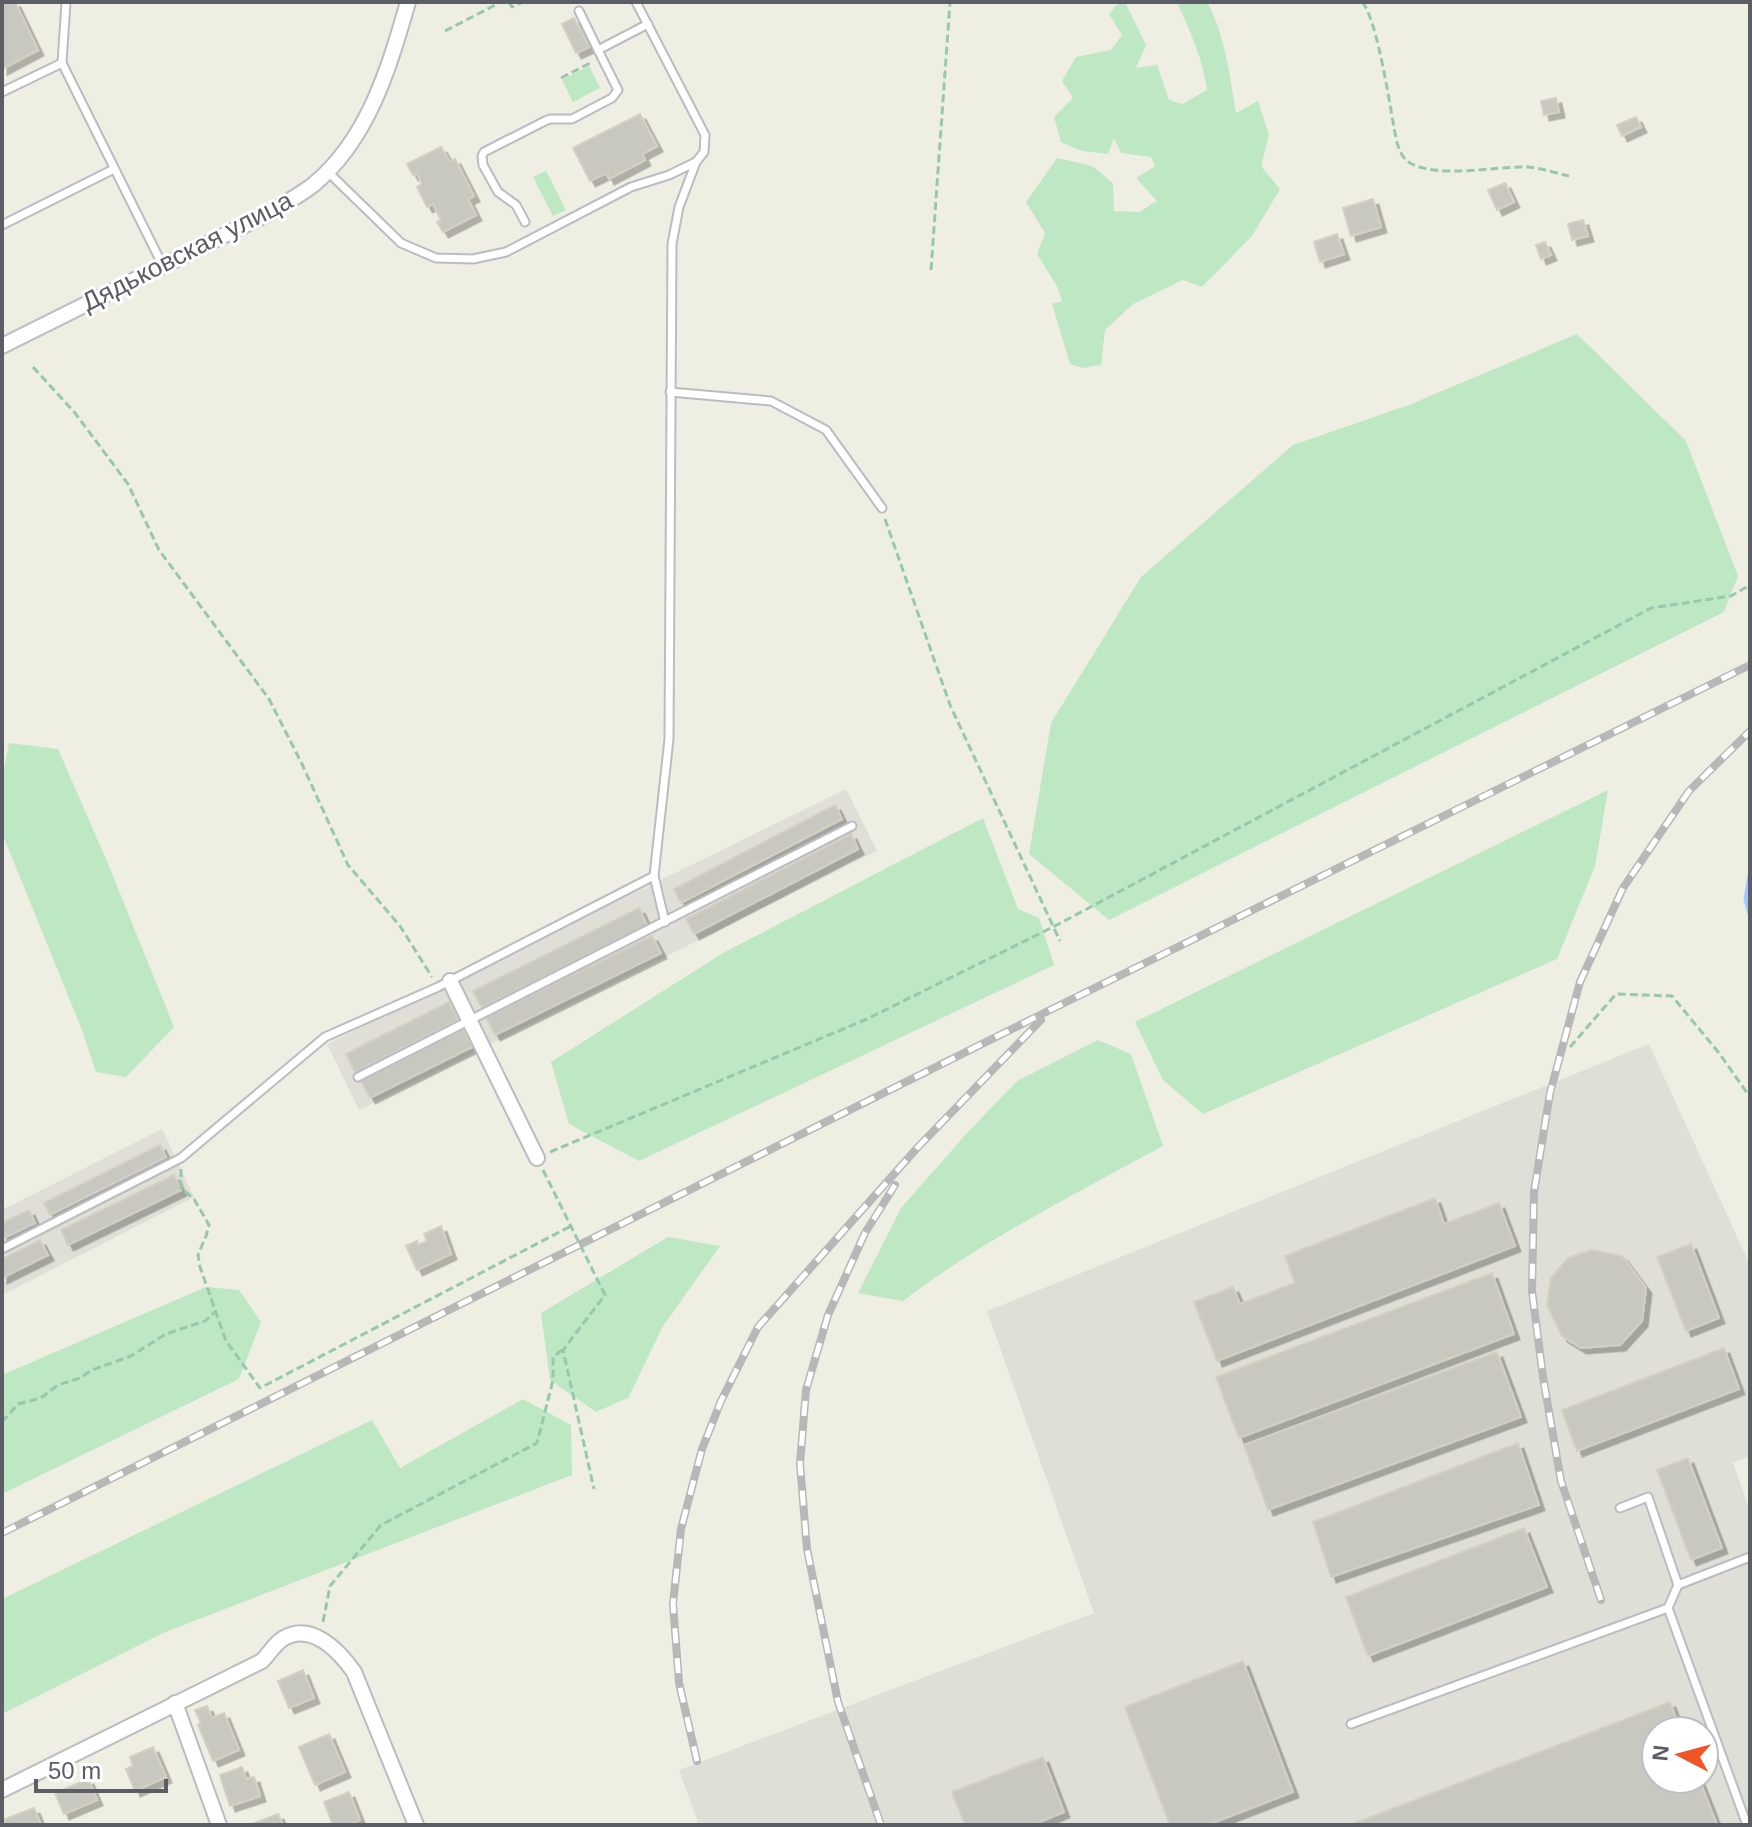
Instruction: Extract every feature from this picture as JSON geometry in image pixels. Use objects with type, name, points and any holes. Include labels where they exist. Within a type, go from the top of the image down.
[{"type":"street","name":"Дядьковская улица","points":[[2,346],[271,212],[313,185],[348,149],[372,108],[408,2]]},
{"type":"street","points":[[444,984],[469,1021],[537,1158]]},
{"type":"street","points":[[2,1790],[262,1661],[274,1645],[285,1637],[300,1635],[320,1638],[354,1672],[416,1825]]},
{"type":"street","points":[[175,1703],[219,1825]]},
{"type":"lane","points":[[66,2],[62,63],[163,266]]},
{"type":"lane","points":[[636,2],[705,135],[704,152],[696,162],[679,207],[672,244],[669,739],[654,876],[665,922]]},
{"type":"lane","points":[[525,222],[516,205],[498,192],[483,165],[482,156],[484,152],[545,121],[572,119],[616,95],[618,90],[579,11]]},
{"type":"lane","points":[[600,53],[648,24]]},
{"type":"lane","points":[[2,92],[62,63]]},
{"type":"lane","points":[[327,171],[401,243],[436,258],[473,259],[506,252],[631,187],[669,175],[696,162]]},
{"type":"lane","points":[[2,225],[114,169]]},
{"type":"lane","points":[[670,392],[771,401],[826,430],[882,508]]},
{"type":"lane","points":[[358,1077],[852,826]]},
{"type":"lane","points":[[2,1249],[181,1158],[325,1037],[444,984],[654,876]]},
{"type":"lane","points":[[1620,1508],[1648,1497],[1678,1585],[1668,1608],[1747,1825]]},
{"type":"lane","points":[[1678,1585],[1750,1557]]},
{"type":"lane","points":[[1351,1724],[1668,1608]]},
{"type":"path","points":[[445,31],[501,2]]},
{"type":"path","points":[[509,2],[512,7],[523,2]]},
{"type":"path","points":[[931,270],[950,2]]},
{"type":"path","points":[[1362,2],[1367,7],[1374,28],[1397,143],[1401,155],[1409,162],[1449,172],[1529,167],[1569,176]]},
{"type":"path","points":[[561,78],[600,53]]},
{"type":"path","points":[[33,367],[75,413],[128,484],[159,550],[269,699],[348,865],[444,984]]},
{"type":"path","points":[[882,508],[950,705],[1060,941]]},
{"type":"path","points":[[320,1638],[330,1586],[381,1525],[537,1443],[553,1380],[553,1357],[563,1350],[605,1295],[537,1158],[867,1019],[1053,927],[1651,608],[1731,596],[1750,585]]},
{"type":"path","points":[[1570,1047],[1616,994],[1672,996],[1750,1097]]},
{"type":"path","points":[[181,1158],[181,1188],[194,1199],[209,1225],[198,1255],[215,1312],[226,1341],[260,1388],[571,1226]]},
{"type":"path","points":[[2,1422],[18,1404],[41,1398],[58,1385],[131,1356],[166,1334],[205,1321],[215,1312]]},
{"type":"path","points":[[563,1350],[594,1489]]},
{"type":"shaded area","points":[[846,789],[877,851],[359,1110],[327,1044]]},
{"type":"shaded area","points":[[1649,1044],[1750,1265],[1750,1456],[1733,1463],[1750,1511],[1750,1825],[699,1825],[679,1770],[1094,1613],[987,1311]]},
{"type":"shaded area","points":[[162,1129],[194,1197],[2,1295],[2,1210]]},
{"type":"green space","points":[[1119,2],[1125,2],[1146,45],[1136,68],[1157,65],[1169,100],[1182,104],[1207,90],[1199,56],[1177,2],[1207,2],[1223,42],[1236,113],[1258,101],[1269,135],[1261,166],[1280,189],[1252,236],[1202,287],[1183,280],[1133,304],[1105,330],[1101,365],[1082,368],[1070,364],[1052,304],[1062,301],[1057,286],[1037,254],[1045,233],[1026,202],[1057,158],[1092,166],[1113,183],[1114,211],[1139,212],[1157,201],[1136,178],[1155,166],[1151,157],[1121,153],[1114,138],[1108,154],[1082,151],[1061,142],[1054,117],[1073,98],[1062,81],[1076,57],[1111,50],[1122,35],[1109,14]]},
{"type":"green space","points":[[589,66],[600,88],[573,102],[562,80]]},
{"type":"green space","points":[[546,171],[566,210],[553,216],[533,177]]},
{"type":"green space","points":[[1577,334],[1686,441],[1738,576],[1724,612],[1109,920],[1029,854],[1051,723],[1141,577],[1293,445],[1409,405]]},
{"type":"green space","points":[[9,743],[58,749],[174,1027],[126,1077],[96,1072],[2,833],[2,780]]},
{"type":"green space","points":[[1608,790],[1595,866],[1557,959],[1203,1114],[1163,1080],[1135,1022]]},
{"type":"green space","points":[[983,818],[1018,909],[1039,918],[1054,965],[639,1161],[569,1124],[551,1062],[723,953]]},
{"type":"green space","points":[[1098,1040],[1131,1054],[1163,1146],[997,1238],[903,1301],[858,1293],[901,1208],[968,1132],[1017,1081]]},
{"type":"green space","points":[[668,1237],[720,1246],[663,1326],[628,1398],[596,1412],[550,1380],[541,1313]]},
{"type":"green space","points":[[206,1287],[239,1290],[261,1322],[239,1379],[2,1494],[2,1375]]},
{"type":"green space","points":[[523,1399],[571,1425],[572,1475],[163,1633],[2,1714],[2,1599],[372,1420],[400,1468]]},
{"type":"building","points":[[2,2],[15,2],[38,50],[2,69]]},
{"type":"building","points":[[574,18],[589,47],[576,53],[562,24]]},
{"type":"building","points":[[1556,98],[1559,112],[1544,115],[1541,101]]},
{"type":"building","points":[[640,114],[657,146],[642,154],[645,160],[609,179],[606,173],[590,181],[573,148]]},
{"type":"building","points":[[1636,117],[1641,127],[1622,136],[1617,125]]},
{"type":"building","points":[[441,147],[450,162],[455,159],[474,196],[468,199],[476,215],[443,232],[433,204],[427,207],[417,187],[422,184],[417,173],[413,175],[407,164]]},
{"type":"building","points":[[1505,183],[1514,202],[1497,210],[1488,190]]},
{"type":"building","points":[[1373,199],[1381,227],[1351,236],[1343,208]]},
{"type":"building","points":[[1583,220],[1588,236],[1572,240],[1568,224]]},
{"type":"building","points":[[1337,234],[1344,254],[1320,262],[1314,242]]},
{"type":"building","points":[[1545,242],[1551,255],[1541,259],[1536,245]]},
{"type":"building","points":[[835,805],[842,819],[681,903],[674,889]]},
{"type":"building","points":[[851,834],[858,849],[694,934],[686,919]]},
{"type":"building","points":[[639,908],[647,925],[482,1008],[473,991]]},
{"type":"building","points":[[652,936],[661,953],[495,1035],[486,1017]]},
{"type":"building","points":[[449,1002],[458,1020],[355,1072],[346,1054]]},
{"type":"building","points":[[463,1029],[472,1047],[370,1098],[361,1081]]},
{"type":"building","points":[[160,1145],[166,1157],[50,1215],[44,1203]]},
{"type":"building","points":[[174,1175],[181,1190],[68,1245],[61,1230]]},
{"type":"building","points":[[1435,1198],[1444,1224],[1499,1203],[1515,1246],[1217,1361],[1194,1302],[1233,1287],[1240,1304],[1295,1283],[1285,1256]]},
{"type":"building","points":[[29,1210],[35,1223],[2,1239],[2,1223]]},
{"type":"building","points":[[441,1226],[451,1254],[417,1270],[406,1246],[427,1241],[424,1234]]},
{"type":"building","points":[[40,1240],[48,1255],[2,1278],[2,1259]]},
{"type":"building","points":[[1691,1244],[1719,1318],[1686,1331],[1657,1257]]},
{"type":"building","points":[[1591,1250],[1622,1256],[1646,1288],[1642,1321],[1620,1345],[1581,1348],[1562,1336],[1547,1305],[1551,1278],[1568,1258]]},
{"type":"building","points":[[1492,1273],[1514,1334],[1239,1438],[1216,1377]]},
{"type":"building","points":[[1724,1348],[1739,1389],[1577,1451],[1562,1410]]},
{"type":"building","points":[[1497,1352],[1521,1417],[1268,1510],[1244,1445]]},
{"type":"building","points":[[1518,1443],[1539,1505],[1331,1577],[1313,1522]]},
{"type":"building","points":[[1688,1458],[1722,1548],[1691,1560],[1657,1470]]},
{"type":"building","points":[[1524,1528],[1547,1587],[1368,1656],[1346,1597]]},
{"type":"building","points":[[1243,1661],[1293,1792],[1207,1825],[1170,1825],[1125,1707]]},
{"type":"building","points":[[303,1670],[314,1698],[289,1708],[278,1681]]},
{"type":"building","points":[[1670,1702],[1675,1715],[1640,1715],[1640,1795],[1705,1795],[1717,1825],[1350,1825]]},
{"type":"building","points":[[207,1706],[212,1718],[224,1713],[239,1750],[213,1761],[195,1710]]},
{"type":"building","points":[[329,1734],[345,1772],[315,1785],[299,1747]]},
{"type":"building","points":[[153,1747],[166,1777],[135,1791],[126,1769],[133,1766],[130,1757]]},
{"type":"building","points":[[1043,1757],[1064,1812],[1032,1825],[965,1825],[952,1792]]},
{"type":"building","points":[[242,1767],[246,1779],[254,1777],[260,1796],[230,1806],[220,1775]]},
{"type":"building","points":[[88,1779],[97,1800],[64,1814],[55,1793]]},
{"type":"building","points":[[349,1792],[360,1820],[348,1825],[333,1825],[324,1802]]},
{"type":"building","points":[[34,1808],[41,1825],[4,1825],[3,1820]]},
{"type":"building","points":[[278,1814],[283,1825],[250,1825]]},
{"type":"waterway","points":[[1750,876],[1746,899],[1750,914]]},
{"type":"railway","points":[[2,1533],[1750,665]]},
{"type":"railway","points":[[1601,1600],[1561,1481],[1532,1291],[1534,1192],[1550,1093],[1580,982],[1623,888],[1689,791],[1750,731]]},
{"type":"railway","points":[[697,1761],[679,1683],[673,1604],[681,1529],[702,1449],[721,1401],[758,1327],[918,1147],[1041,1020]]},
{"type":"railway","points":[[881,1825],[838,1702],[807,1549],[800,1464],[806,1390],[828,1315],[865,1233],[895,1185]]}]
